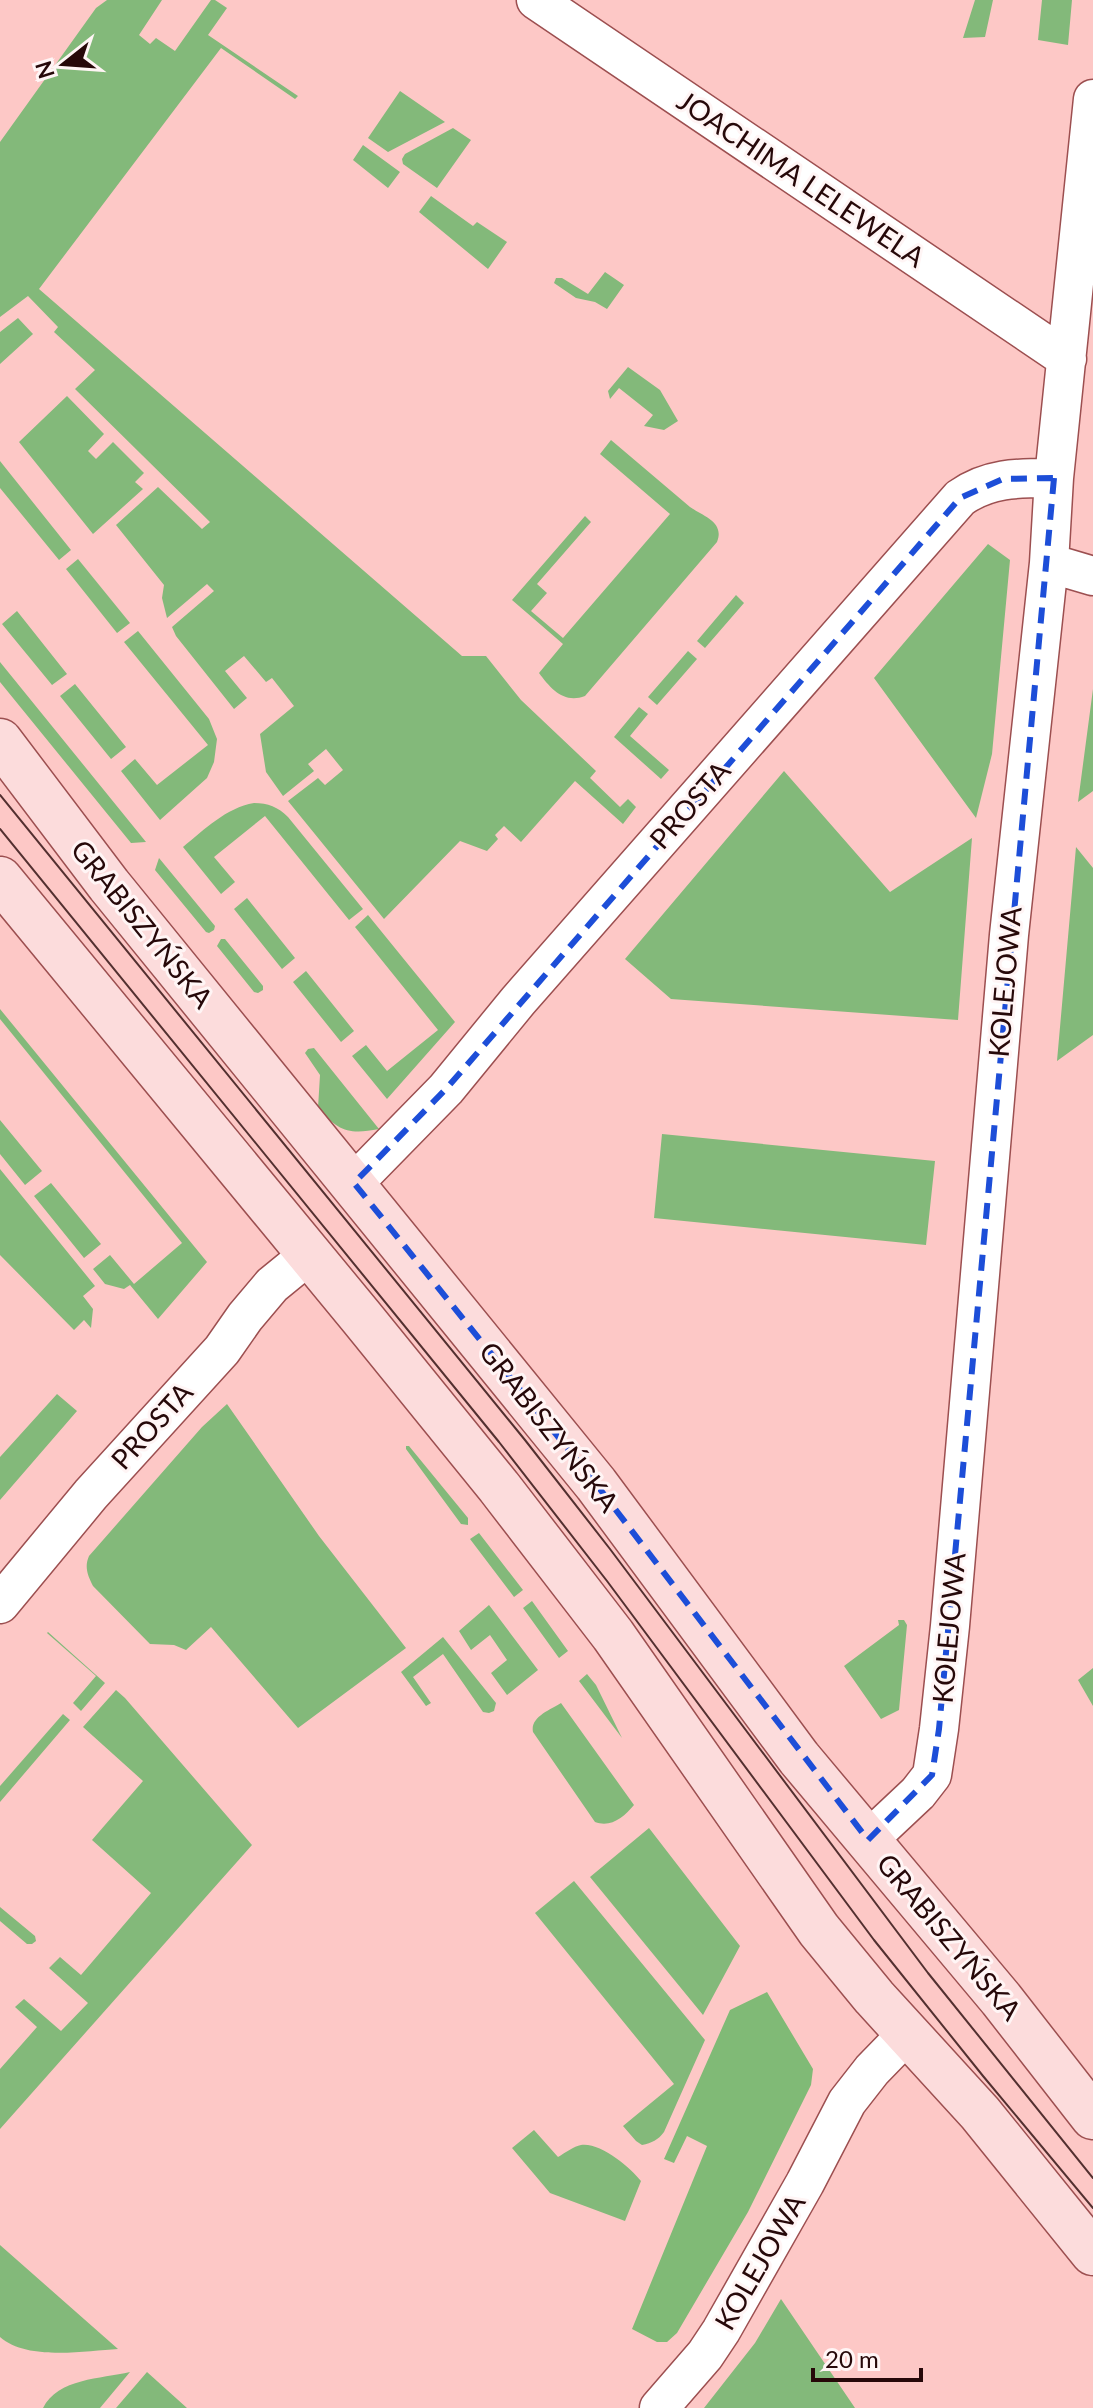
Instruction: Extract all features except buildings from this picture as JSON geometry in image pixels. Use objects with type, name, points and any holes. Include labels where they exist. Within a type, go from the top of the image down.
[{"type":"main road","name":"GRABISZYŃSKA","points":[[0,741],[109,885],[596,1484],[799,1758],[1001,1999],[1093,2117]]},
{"type":"main road","points":[[0,879],[499,1487],[613,1635],[819,1930],[874,1997],[980,2113],[1093,2253]]},
{"type":"street","name":"JOACHIMA LELEWELA","points":[[536,0],[1067,359]]},
{"type":"street","name":"KOLEJOWA","points":[[868,1840],[918,1793],[932,1775],[935,1759],[950,1626],[1009,935],[1049,563],[1054,478],[1093,99]]},
{"type":"street","name":"PROSTA","points":[[354,1183],[446,1089],[518,1001],[960,498],[983,485],[1003,479],[1054,478]]},
{"type":"street","points":[[1049,563],[1093,576]]},
{"type":"street","name":"PROSTA","points":[[0,1604],[91,1494],[222,1350],[272,1285],[310,1254]]},
{"type":"street","name":"KOLEJOWA","points":[[659,2408],[705,2355],[721,2331],[847,2102],[872,2070],[907,2034]]},
{"type":"highlighted area","points":[[1054,478],[939,1729],[932,1775],[868,1840],[596,1484],[354,1183],[446,1089],[960,498],[1003,479]]},
{"type":"green space","points":[[107,0],[162,0],[139,35],[150,44],[156,38],[175,51],[211,0],[215,0],[227,8],[208,35],[298,96],[295,99],[221,48],[39,289],[462,656],[486,656],[521,700],[596,771],[590,778],[620,807],[628,799],[636,807],[623,824],[575,781],[521,842],[504,826],[487,851],[460,841],[384,919],[288,801],[318,778],[325,785],[343,770],[326,749],[308,764],[314,771],[283,796],[266,772],[260,734],[294,706],[272,678],[266,682],[244,656],[225,671],[247,698],[234,709],[176,636],[172,627],[214,591],[207,584],[167,618],[162,598],[164,585],[116,525],[158,487],[202,529],[210,522],[75,389],[95,370],[54,332],[58,327],[28,296],[0,317],[0,142],[96,8]]},
{"type":"green space","points":[[975,0],[993,0],[985,37],[963,38]]},
{"type":"green space","points":[[1042,0],[1072,0],[1068,45],[1038,40]]},
{"type":"green space","points":[[400,91],[445,122],[388,152],[368,138]]},
{"type":"green space","points":[[453,128],[471,140],[437,188],[403,164],[402,159],[405,154]]},
{"type":"green space","points":[[363,145],[400,172],[388,188],[353,160]]},
{"type":"green space","points":[[431,196],[473,226],[477,222],[507,242],[488,269],[419,212]]},
{"type":"green space","points":[[605,272],[624,285],[607,309],[595,302],[576,298],[554,283],[556,278],[562,278],[588,294]]},
{"type":"green space","points":[[18,318],[33,334],[0,364],[0,332]]},
{"type":"green space","points":[[628,367],[660,390],[678,421],[664,430],[644,426],[653,415],[619,388],[610,399],[608,391]]},
{"type":"green space","points":[[67,396],[104,434],[88,451],[96,459],[113,442],[144,473],[135,482],[143,489],[93,534],[19,442]]},
{"type":"green space","points":[[611,440],[690,507],[711,520],[719,535],[717,542],[585,696],[571,698],[553,689],[539,673],[563,644],[512,600],[585,516],[591,522],[537,584],[547,593],[531,611],[563,638],[670,514],[600,454]]},
{"type":"green space","points":[[0,461],[71,550],[59,560],[0,488]]},
{"type":"green space","points":[[988,544],[1010,560],[992,754],[976,818],[874,678]]},
{"type":"green space","points":[[78,559],[130,623],[117,633],[66,569]]},
{"type":"green space","points":[[736,595],[744,603],[705,648],[697,641]]},
{"type":"green space","points":[[17,611],[67,674],[52,685],[2,624]]},
{"type":"green space","points":[[138,631],[209,719],[217,739],[214,762],[207,778],[160,820],[121,771],[135,759],[157,785],[208,745],[124,642]]},
{"type":"green space","points":[[688,651],[697,659],[657,705],[648,697]]},
{"type":"green space","points":[[0,662],[146,842],[131,843],[0,682]]},
{"type":"green space","points":[[75,684],[126,747],[111,759],[60,696]]},
{"type":"green space","points":[[1093,689],[1093,791],[1078,802]]},
{"type":"green space","points":[[639,707],[648,714],[630,736],[669,770],[661,779],[614,737]]},
{"type":"green space","points":[[784,771],[890,892],[972,838],[958,1020],[671,999],[625,959]]},
{"type":"green space","points":[[254,803],[272,806],[288,817],[363,909],[349,920],[265,816],[214,857],[235,882],[221,894],[183,847],[225,814]]},
{"type":"green space","points":[[1076,847],[1093,868],[1093,1035],[1057,1061]]},
{"type":"green space","points":[[159,858],[215,926],[214,930],[206,932],[155,870]]},
{"type":"green space","points":[[247,898],[295,958],[282,969],[234,909]]},
{"type":"green space","points":[[368,915],[455,1022],[387,1099],[352,1056],[366,1045],[387,1071],[438,1030],[355,927]]},
{"type":"green space","points":[[221,939],[225,939],[263,990],[254,992],[217,946]]},
{"type":"green space","points":[[306,971],[354,1031],[341,1042],[293,982]]},
{"type":"green space","points":[[0,1009],[207,1262],[158,1319],[130,1285],[124,1289],[105,1284],[93,1269],[110,1255],[134,1284],[182,1243],[0,1019]]},
{"type":"green space","points":[[314,1048],[379,1129],[345,1129],[332,1122],[318,1108],[320,1075],[305,1053]]},
{"type":"green space","points":[[0,1120],[42,1171],[25,1185],[0,1154]]},
{"type":"green space","points":[[662,1134],[935,1161],[926,1245],[654,1218]]},
{"type":"green space","points":[[0,1169],[95,1286],[83,1296],[93,1309],[91,1328],[84,1320],[74,1330],[0,1255]]},
{"type":"green space","points":[[51,1183],[101,1244],[84,1258],[34,1196]]},
{"type":"green space","points":[[57,1394],[77,1411],[0,1500],[0,1457]]},
{"type":"green space","points":[[227,1404],[319,1536],[406,1648],[298,1728],[211,1627],[186,1650],[174,1645],[150,1644],[93,1586],[87,1571],[89,1556],[202,1427]]},
{"type":"green space","points":[[406,1446],[468,1518],[468,1525],[461,1524]]},
{"type":"green space","points":[[479,1533],[523,1590],[514,1597],[470,1539]]},
{"type":"green space","points":[[532,1601],[568,1651],[559,1658],[523,1608]]},
{"type":"green space","points":[[489,1605],[538,1670],[507,1695],[491,1673],[507,1660],[490,1635],[471,1650],[459,1631]]},
{"type":"green space","points":[[898,1620],[904,1620],[907,1625],[899,1710],[881,1719],[844,1666],[899,1625]]},
{"type":"green space","points":[[48,1632],[105,1683],[81,1711],[73,1703],[96,1676]]},
{"type":"green space","points":[[443,1637],[496,1703],[494,1711],[483,1712],[443,1654],[413,1677],[431,1703],[426,1706],[401,1672]]},
{"type":"green space","points":[[1093,1668],[1093,1706],[1078,1680]]},
{"type":"green space","points":[[587,1674],[596,1685],[622,1738],[579,1681]]},
{"type":"green space","points":[[116,1690],[252,1845],[0,2129],[0,2069],[37,2027],[15,2007],[24,1999],[61,2031],[88,2003],[49,1968],[60,1957],[81,1975],[151,1893],[92,1840],[143,1781],[83,1727]]},
{"type":"green space","points":[[561,1703],[634,1805],[617,1820],[606,1824],[595,1822],[533,1732],[538,1718]]},
{"type":"green space","points":[[63,1714],[70,1720],[0,1802],[0,1786]]},
{"type":"green space","points":[[649,1828],[740,1946],[703,2015],[590,1877]]},
{"type":"green space","points":[[574,1881],[705,2040],[664,2132],[646,2144],[636,2141],[623,2126],[674,2084],[535,1913]]},
{"type":"green space","points":[[0,1907],[35,1936],[36,1941],[27,1944],[0,1921]]},
{"type":"green space","points":[[767,1992],[813,2069],[811,2085],[748,2212],[677,2333],[667,2342],[657,2342],[632,2329],[707,2146],[687,2136],[674,2163],[664,2159],[730,2010]]},
{"type":"green space","points":[[534,2130],[558,2157],[575,2147],[589,2145],[614,2157],[636,2175],[641,2181],[625,2221],[550,2193],[512,2148]]},
{"type":"green space","points":[[0,2245],[118,2349],[40,2352],[11,2344],[0,2337]]},
{"type":"green space","points":[[781,2299],[855,2408],[704,2408],[755,2343]]},
{"type":"green space","points":[[130,2372],[100,2408],[43,2408],[50,2398],[69,2385]]},
{"type":"green space","points":[[147,2372],[187,2408],[116,2408]]},
{"type":"tram line","points":[[0,795],[525,1440],[928,1973],[1093,2178]]},
{"type":"tram line","points":[[0,829],[499,1442],[607,1581],[874,1940],[1093,2208]]}]
